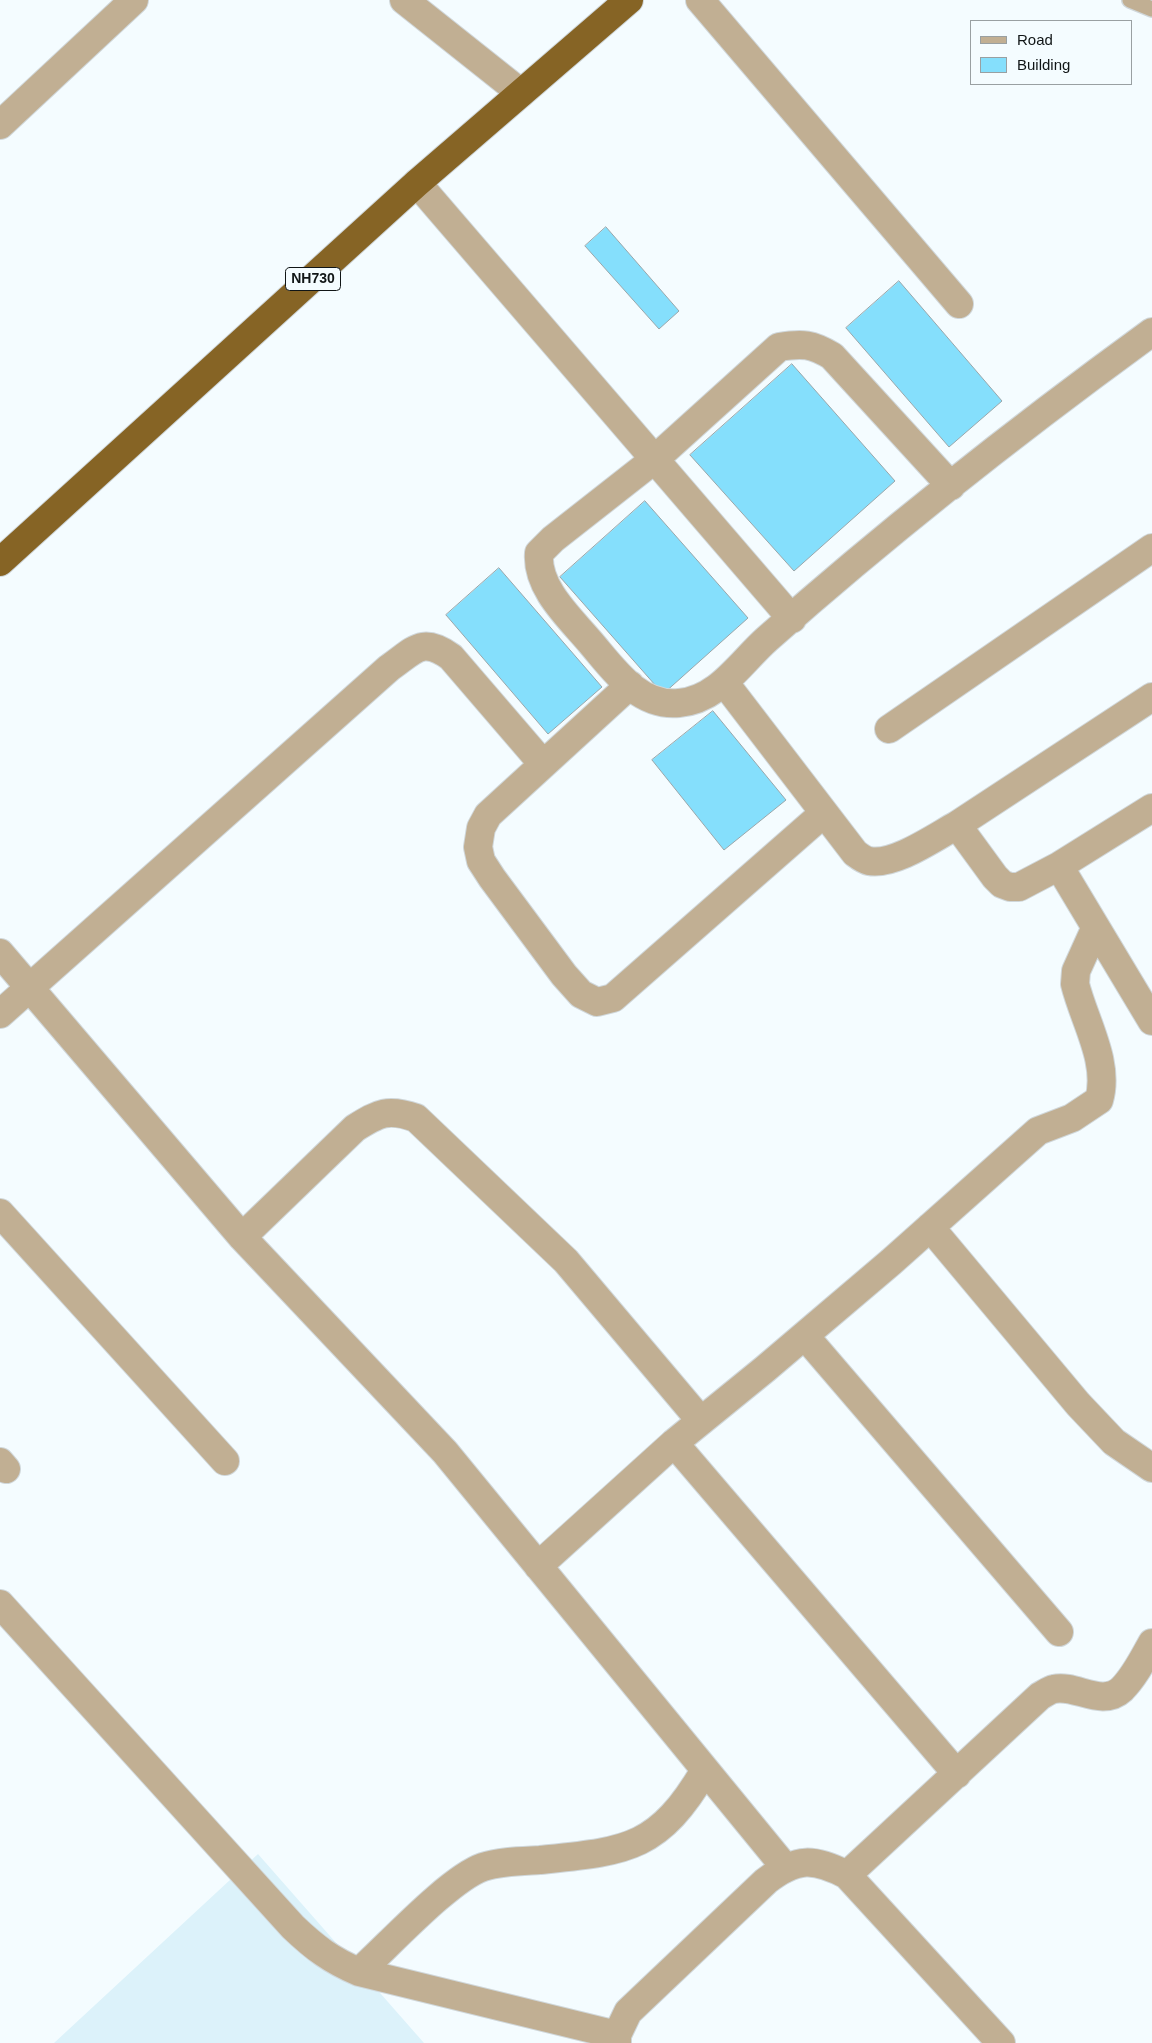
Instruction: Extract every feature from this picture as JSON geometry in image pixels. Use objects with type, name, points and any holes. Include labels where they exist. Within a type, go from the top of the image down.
[{"type":"highway","name":"NH730","points":[[0,562],[417,183],[629,0]]},
{"type":"street","points":[[0,125],[134,0]]},
{"type":"street","points":[[404,0],[522,93]]},
{"type":"street","points":[[700,0],[959,304]]},
{"type":"street","points":[[417,183],[792,618]]},
{"type":"street","points":[[951,486],[832,356],[816,346],[798,344],[779,347],[655,459],[553,540],[539,553],[538,566],[544,581],[562,608],[620,678],[658,703],[679,704],[701,699],[724,682],[766,640],[951,486],[1046,409],[1152,332]]},
{"type":"street","points":[[889,728],[1152,548]]},
{"type":"street","points":[[0,1014],[389,668],[423,646],[436,647],[451,657],[543,764]]},
{"type":"street","points":[[724,682],[855,853],[867,860],[879,862],[896,857],[957,825],[1152,697]]},
{"type":"street","points":[[630,685],[488,814],[481,828],[478,847],[481,861],[564,975],[581,994],[597,1002],[613,998],[824,813]]},
{"type":"street","points":[[957,825],[1002,884],[1010,887],[1019,887],[1059,866],[1152,808]]},
{"type":"street","points":[[1059,866],[1152,1022]]},
{"type":"street","points":[[538,1566],[674,1443],[805,1336],[1038,1132],[1072,1118],[1099,1100],[1103,1086],[1102,1068],[1075,984],[1076,970],[1095,929]]},
{"type":"street","points":[[0,954],[242,1237],[446,1452],[784,1866]]},
{"type":"street","points":[[242,1237],[355,1128],[377,1114],[398,1112],[416,1118],[443,1141],[566,1261],[701,1421]]},
{"type":"street","points":[[0,1213],[225,1461]]},
{"type":"street","points":[[930,1227],[1078,1404],[1114,1442],[1152,1468]]},
{"type":"street","points":[[805,1336],[1059,1632]]},
{"type":"street","points":[[674,1443],[957,1774]]},
{"type":"street","points":[[0,1604],[293,1927],[318,1951],[338,1963],[359,1972],[617,2039],[628,2012],[766,1881],[784,1866],[808,1862],[826,1865],[848,1876],[1001,2043]]},
{"type":"street","points":[[848,1876],[1040,1696],[1052,1689],[1064,1688],[1092,1696],[1107,1696],[1120,1691],[1133,1676],[1152,1643]]},
{"type":"street","points":[[359,1972],[445,1893],[482,1868],[502,1863],[597,1854],[634,1844],[671,1819],[687,1801],[705,1770]]},
{"type":"lane","points":[[1130,0],[1152,9]]},
{"type":"shaded area","points":[[258,1854],[424,2043],[54,2043]]},
{"type":"building","points":[[606,227],[679,311],[659,329],[585,246]]},
{"type":"building","points":[[899,281],[1002,401],[949,447],[846,328]]},
{"type":"building","points":[[792,364],[895,481],[794,571],[690,455]]},
{"type":"building","points":[[645,501],[748,618],[663,694],[560,577]]},
{"type":"building","points":[[499,568],[602,687],[548,734],[446,615]]},
{"type":"building","points":[[713,711],[786,800],[724,850],[652,760]]}]
